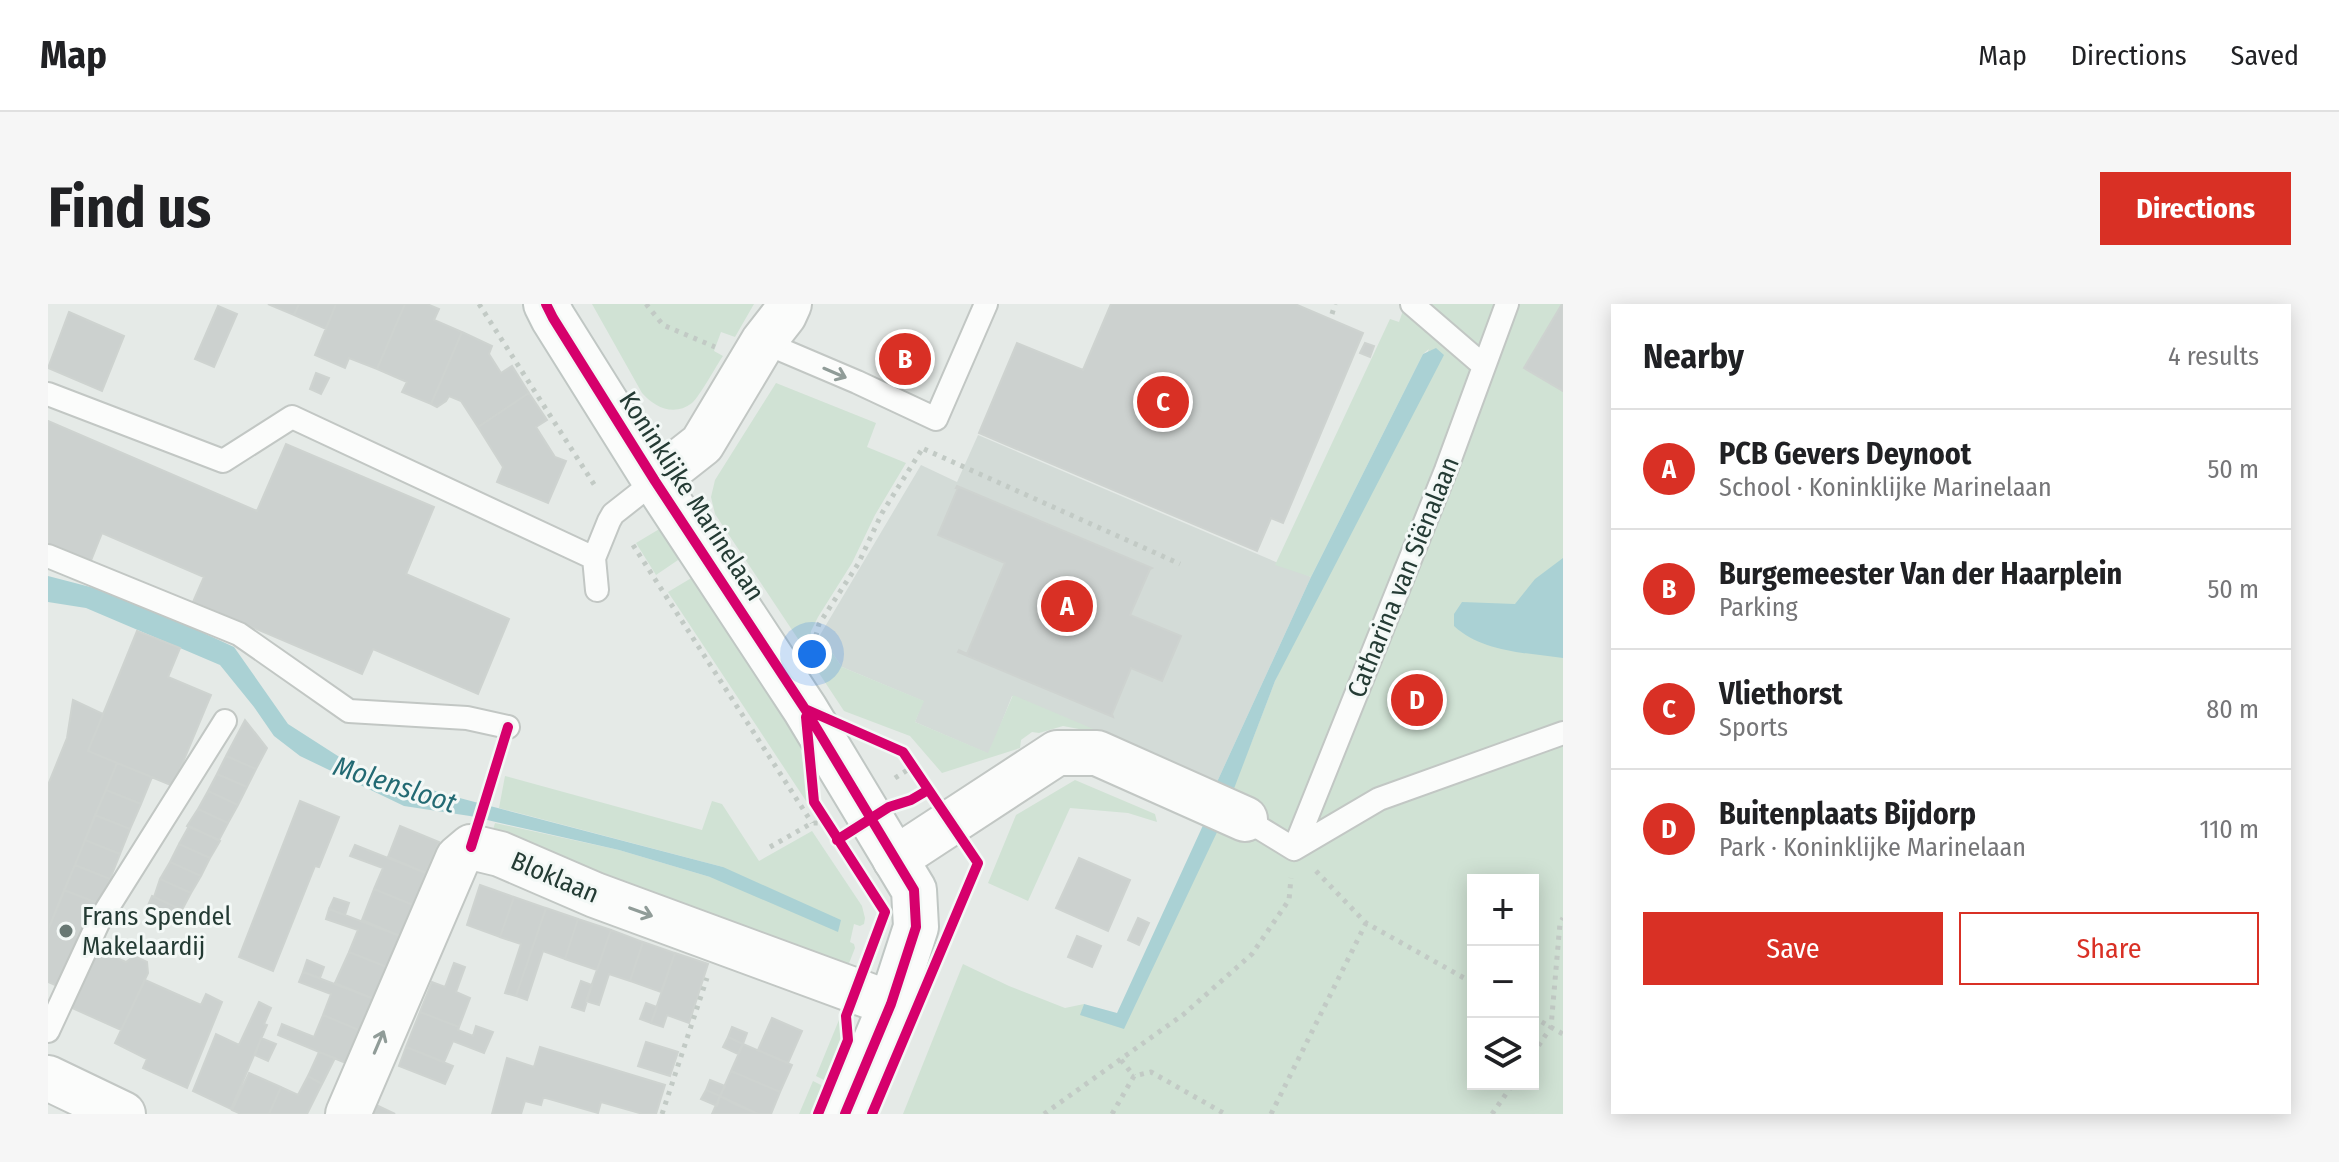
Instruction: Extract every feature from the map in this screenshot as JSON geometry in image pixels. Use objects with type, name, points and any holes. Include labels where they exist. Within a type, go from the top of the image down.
[{"type":"street","name":"Koninklijke Marinelaan","points":[[546,304],[655,481],[785,677],[854,829],[895,859],[914,890],[916,927],[874,997],[845,1114]]},
{"type":"street","points":[[655,481],[702,444],[789,304]]},
{"type":"street","points":[[895,859],[1057,753],[1097,753],[1245,819]]},
{"type":"street","name":"Bloklaan","points":[[348,1114],[458,858],[471,847],[500,854],[595,895],[874,997]]},
{"type":"street","points":[[48,1078],[123,1114]]},
{"type":"lane","points":[[757,352],[857,382],[936,419],[986,304]]},
{"type":"lane","points":[[1412,304],[1484,366]]},
{"type":"lane","name":"Catharina van Siënalaan","points":[[1294,849],[1446,470],[1507,304]]},
{"type":"lane","points":[[48,394],[223,461],[292,417],[594,558]]},
{"type":"lane","name":"Koninklijke Marinelaan","points":[[597,590],[594,558],[609,521],[613,514],[655,481]]},
{"type":"lane","points":[[48,556],[239,634],[349,711],[467,718],[508,727]]},
{"type":"lane","points":[[48,1031],[98,923],[225,721]]},
{"type":"lane","points":[[1245,819],[1294,849],[1379,799],[1563,733]]},
{"type":"path","points":[[479,304],[812,823]]},
{"type":"path","points":[[646,304],[663,325],[757,352]]},
{"type":"path","points":[[1332,314],[1335,304]]},
{"type":"path","points":[[923,449],[1180,564]]},
{"type":"path","points":[[785,677],[809,663],[819,624],[858,564],[882,513],[913,465]]},
{"type":"path","points":[[908,759],[951,823]]},
{"type":"path","points":[[821,813],[854,829]]},
{"type":"path","points":[[1294,849],[1366,923],[1467,980]]},
{"type":"path","points":[[1044,1114],[1184,1014],[1252,954],[1289,900],[1294,849]]},
{"type":"path","points":[[1539,1045],[1551,1027],[1560,923],[1563,918]]},
{"type":"path","points":[[1271,1114],[1366,923]]},
{"type":"path","points":[[662,1114],[720,941]]},
{"type":"path","points":[[1535,1018],[1563,1034]]},
{"type":"path","points":[[1121,1060],[1134,1076]]},
{"type":"path","points":[[1112,1114],[1134,1076],[1151,1072],[1225,1114]]},
{"type":"path","points":[[1492,1114],[1509,1090]]},
{"type":"shaded area","points":[[978,435],[1311,577],[1217,782],[1012,696],[989,754],[915,722],[923,701],[842,667],[820,635],[921,465],[957,482]]},
{"type":"green space","points":[[592,304],[754,304],[735,337],[721,332],[714,351],[723,356],[692,403],[671,410],[658,406],[642,393]]},
{"type":"green space","points":[[1563,304],[1563,1114],[903,1114],[963,964],[1065,1008],[1084,1004],[1081,1014],[1119,1019],[1252,741],[1275,681],[1429,349],[1423,354],[1311,577],[1275,565],[1390,319],[1399,322],[1405,305]]},
{"type":"green space","points":[[776,383],[876,423],[867,447],[906,463],[875,515],[852,563],[818,617],[811,631],[808,654],[715,514],[711,497],[715,480]]},
{"type":"green space","points":[[661,528],[681,558],[656,575],[636,543]]},
{"type":"green space","points":[[693,577],[799,737],[810,807],[668,592]]},
{"type":"green space","points":[[820,635],[842,667],[924,701],[915,722],[988,753],[1013,695],[1105,734],[1063,726],[1032,732],[1021,740],[1020,748],[942,773],[910,736],[844,711],[815,667]]},
{"type":"green space","points":[[505,776],[702,830],[712,801],[722,804],[759,861],[812,831],[862,906],[865,918],[864,924],[854,924],[850,942],[855,948],[846,971],[491,836],[495,823],[619,850],[710,877],[723,867],[499,808]]},
{"type":"green space","points":[[1075,780],[1155,814],[1157,822],[1128,813],[1070,808],[1028,901],[988,883],[1016,815]]},
{"type":"green space","points":[[841,1015],[841,1041],[826,1081],[816,1076]]},
{"type":"green space","points":[[813,1081],[823,1086],[811,1114],[799,1114]]},
{"type":"water","points":[[1436,348],[1444,355],[1275,681],[1219,828],[1124,1029],[1080,1015],[1084,1004],[1117,1013],[1205,821],[1217,782],[1311,577],[1423,354]]},
{"type":"water","points":[[1563,558],[1563,658],[1491,646],[1465,635],[1454,626],[1454,614],[1462,602],[1515,604],[1535,579]]},
{"type":"water","name":"Molensloot","points":[[48,576],[121,595],[234,647],[288,724],[355,767],[452,796],[723,867],[841,920],[838,932],[710,877],[619,850],[470,816],[404,806],[300,756],[274,736],[220,665],[86,608],[48,602]]},
{"type":"building","points":[[268,304],[299,304],[294,315]]},
{"type":"building","points":[[299,304],[336,304],[326,329],[294,315]]},
{"type":"building","points":[[336,304],[405,304],[377,369],[349,358],[345,368],[315,355]]},
{"type":"building","points":[[405,304],[427,304],[439,309],[434,320],[462,332],[431,404],[402,392],[407,382],[377,369]]},
{"type":"building","points":[[1111,304],[1295,304],[1363,333],[1283,523],[1271,518],[1257,551],[979,433],[1017,343],[1083,370]]},
{"type":"building","points":[[1563,304],[1563,391],[1524,368]]},
{"type":"building","points":[[218,306],[237,314],[214,367],[195,359]]},
{"type":"building","points":[[69,312],[124,336],[102,391],[48,368]]},
{"type":"building","points":[[462,332],[492,346],[489,354],[501,373],[512,366],[529,393],[478,427],[461,401],[449,396],[437,407],[431,404]]},
{"type":"building","points":[[1365,343],[1374,346],[1370,357],[1360,353]]},
{"type":"building","points":[[316,373],[329,378],[321,394],[310,389]]},
{"type":"building","points":[[529,393],[547,420],[536,427],[555,457],[566,461],[548,503],[497,482],[503,467],[478,427]]},
{"type":"building","points":[[48,421],[257,511],[286,444],[434,507],[406,574],[509,619],[478,694],[373,649],[362,674],[193,602],[204,577],[102,533],[88,568],[48,551]]},
{"type":"building","points":[[957,486],[1152,568],[1130,615],[1181,636],[1162,681],[1131,668],[1113,717],[958,652],[967,654],[1005,563],[938,535]]},
{"type":"building","points":[[137,631],[180,648],[168,677],[211,695],[173,786],[88,751]]},
{"type":"building","points":[[73,700],[103,714],[88,751],[117,763],[48,930],[48,785],[67,738]]},
{"type":"building","points":[[245,720],[267,748],[256,769],[226,756]]},
{"type":"building","points":[[226,756],[256,769],[247,787],[217,774]]},
{"type":"building","points":[[117,763],[152,777],[141,804],[106,790]]},
{"type":"building","points":[[217,774],[247,787],[238,805],[208,791]]},
{"type":"building","points":[[106,790],[141,804],[130,829],[95,815]]},
{"type":"building","points":[[208,791],[238,805],[228,823],[198,809]]},
{"type":"building","points":[[300,801],[339,817],[319,867],[315,866],[273,971],[239,957]]},
{"type":"building","points":[[198,809],[228,823],[219,840],[187,826]]},
{"type":"building","points":[[95,815],[130,829],[120,854],[85,840]]},
{"type":"building","points":[[189,826],[220,841],[210,858],[179,844]]},
{"type":"building","points":[[400,826],[439,842],[426,873],[388,857]]},
{"type":"building","points":[[85,840],[120,854],[110,879],[75,865]]},
{"type":"building","points":[[179,844],[210,858],[201,876],[170,862]]},
{"type":"building","points":[[355,845],[426,873],[413,905],[374,889],[383,868],[350,856]]},
{"type":"building","points":[[1079,858],[1130,880],[1108,931],[1056,908]]},
{"type":"building","points":[[170,862],[201,876],[191,893],[160,879]]},
{"type":"building","points":[[75,865],[110,879],[100,904],[64,890]]},
{"type":"building","points":[[160,879],[191,893],[182,910],[154,897]]},
{"type":"building","points":[[480,885],[514,897],[500,937],[467,925]]},
{"type":"building","points":[[374,889],[413,905],[400,936],[362,920]]},
{"type":"building","points":[[64,890],[97,903],[62,988],[48,982],[48,930]]},
{"type":"building","points":[[152,896],[182,910],[174,923],[146,910]]},
{"type":"building","points":[[514,897],[546,908],[516,996],[505,993],[521,944],[500,937]]},
{"type":"building","points":[[334,898],[349,903],[345,915],[329,909]]},
{"type":"building","points":[[546,908],[578,919],[565,959],[543,951],[527,1000],[516,996]]},
{"type":"building","points":[[329,909],[400,936],[387,967],[349,952],[358,930],[326,919]]},
{"type":"building","points":[[1138,918],[1149,923],[1139,945],[1128,940]]},
{"type":"building","points":[[578,919],[611,930],[597,970],[565,959]]},
{"type":"building","points":[[611,930],[643,942],[630,981],[609,974],[599,1005],[586,1001]]},
{"type":"building","points":[[1077,936],[1101,946],[1092,967],[1068,957]]},
{"type":"building","points":[[643,942],[675,953],[661,992],[630,981]]},
{"type":"building","points":[[96,949],[126,962],[134,956],[147,962],[148,973],[121,1030],[70,1007]]},
{"type":"building","points":[[349,952],[387,967],[374,999],[335,983]]},
{"type":"building","points":[[675,953],[708,964],[689,1023],[667,1015],[663,1027],[651,1023]]},
{"type":"building","points":[[307,960],[324,967],[320,978],[303,972]]},
{"type":"building","points":[[454,963],[465,967],[456,992],[470,998],[459,1027],[420,1012],[432,982],[445,987]]},
{"type":"building","points":[[303,972],[374,999],[361,1031],[323,1015],[331,994],[299,982]]},
{"type":"building","points":[[145,980],[201,1005],[206,994],[222,1002],[187,1088],[143,1068],[147,1059],[115,1043]]},
{"type":"building","points":[[581,981],[592,985],[584,1011],[572,1007]]},
{"type":"building","points":[[259,1002],[271,1008],[264,1024],[267,1025],[231,1109],[193,1091],[216,1034],[239,1045]]},
{"type":"building","points":[[646,1003],[657,1007],[651,1023],[640,1019]]},
{"type":"building","points":[[420,1012],[459,1027],[458,1030],[473,1036],[476,1026],[493,1032],[484,1053],[453,1041],[444,1062],[406,1047]]},
{"type":"building","points":[[323,1015],[361,1031],[348,1064],[278,1035],[282,1024],[314,1037]]},
{"type":"building","points":[[772,1018],[802,1031],[788,1063],[758,1050]]},
{"type":"building","points":[[732,1027],[747,1033],[743,1044],[728,1037]]},
{"type":"building","points":[[728,1037],[743,1044],[738,1054],[723,1047]]},
{"type":"building","points":[[261,1038],[276,1044],[268,1061],[255,1055]]},
{"type":"building","points":[[646,1042],[678,1052],[670,1076],[638,1066]]},
{"type":"building","points":[[743,1044],[792,1065],[780,1092],[731,1071]]},
{"type":"building","points":[[406,1047],[453,1066],[445,1084],[399,1066]]},
{"type":"building","points":[[540,1047],[665,1085],[656,1114],[643,1114],[601,1102],[598,1113],[543,1098],[541,1105],[525,1101],[521,1114],[492,1114],[507,1058],[534,1067]]},
{"type":"building","points":[[319,1052],[335,1058],[322,1084],[308,1076]]},
{"type":"building","points":[[731,1071],[780,1092],[771,1114],[758,1114],[720,1096]]},
{"type":"building","points":[[249,1073],[281,1087],[269,1114],[241,1114],[232,1110]]},
{"type":"building","points":[[308,1076],[322,1084],[307,1114],[269,1114],[281,1087],[298,1095]]},
{"type":"building","points":[[710,1080],[725,1086],[720,1096],[706,1090]]},
{"type":"building","points":[[706,1090],[720,1096],[717,1106],[701,1099]]},
{"type":"building","points":[[720,1096],[735,1104],[758,1114],[712,1114]]},
{"type":"building","points":[[374,1104],[395,1114],[369,1114]]},
{"type":"cycle path","points":[[546,304],[655,481],[805,709],[914,890],[916,927],[891,1004],[845,1114]]},
{"type":"cycle path","points":[[805,709],[903,752],[978,863],[872,1114]]},
{"type":"cycle path","points":[[806,717],[814,802],[885,912],[846,1016],[848,1040],[818,1114]]},
{"type":"cycle path","points":[[471,847],[508,727]]},
{"type":"cycle path","points":[[837,840],[889,807],[928,790]]},
{"type":"place","name":"Burgemeester Van der Haarplein","points":[[905,359]]},
{"type":"place","name":"Vliethorst","points":[[1163,402]]},
{"type":"place","name":"PCB Gevers Deynoot","points":[[1067,606]]},
{"type":"place","name":"Buitenplaats Bijdorp","points":[[1417,700]]},
{"type":"place","name":"Frans Spendel Makelaardij","points":[[66,931]]}]
